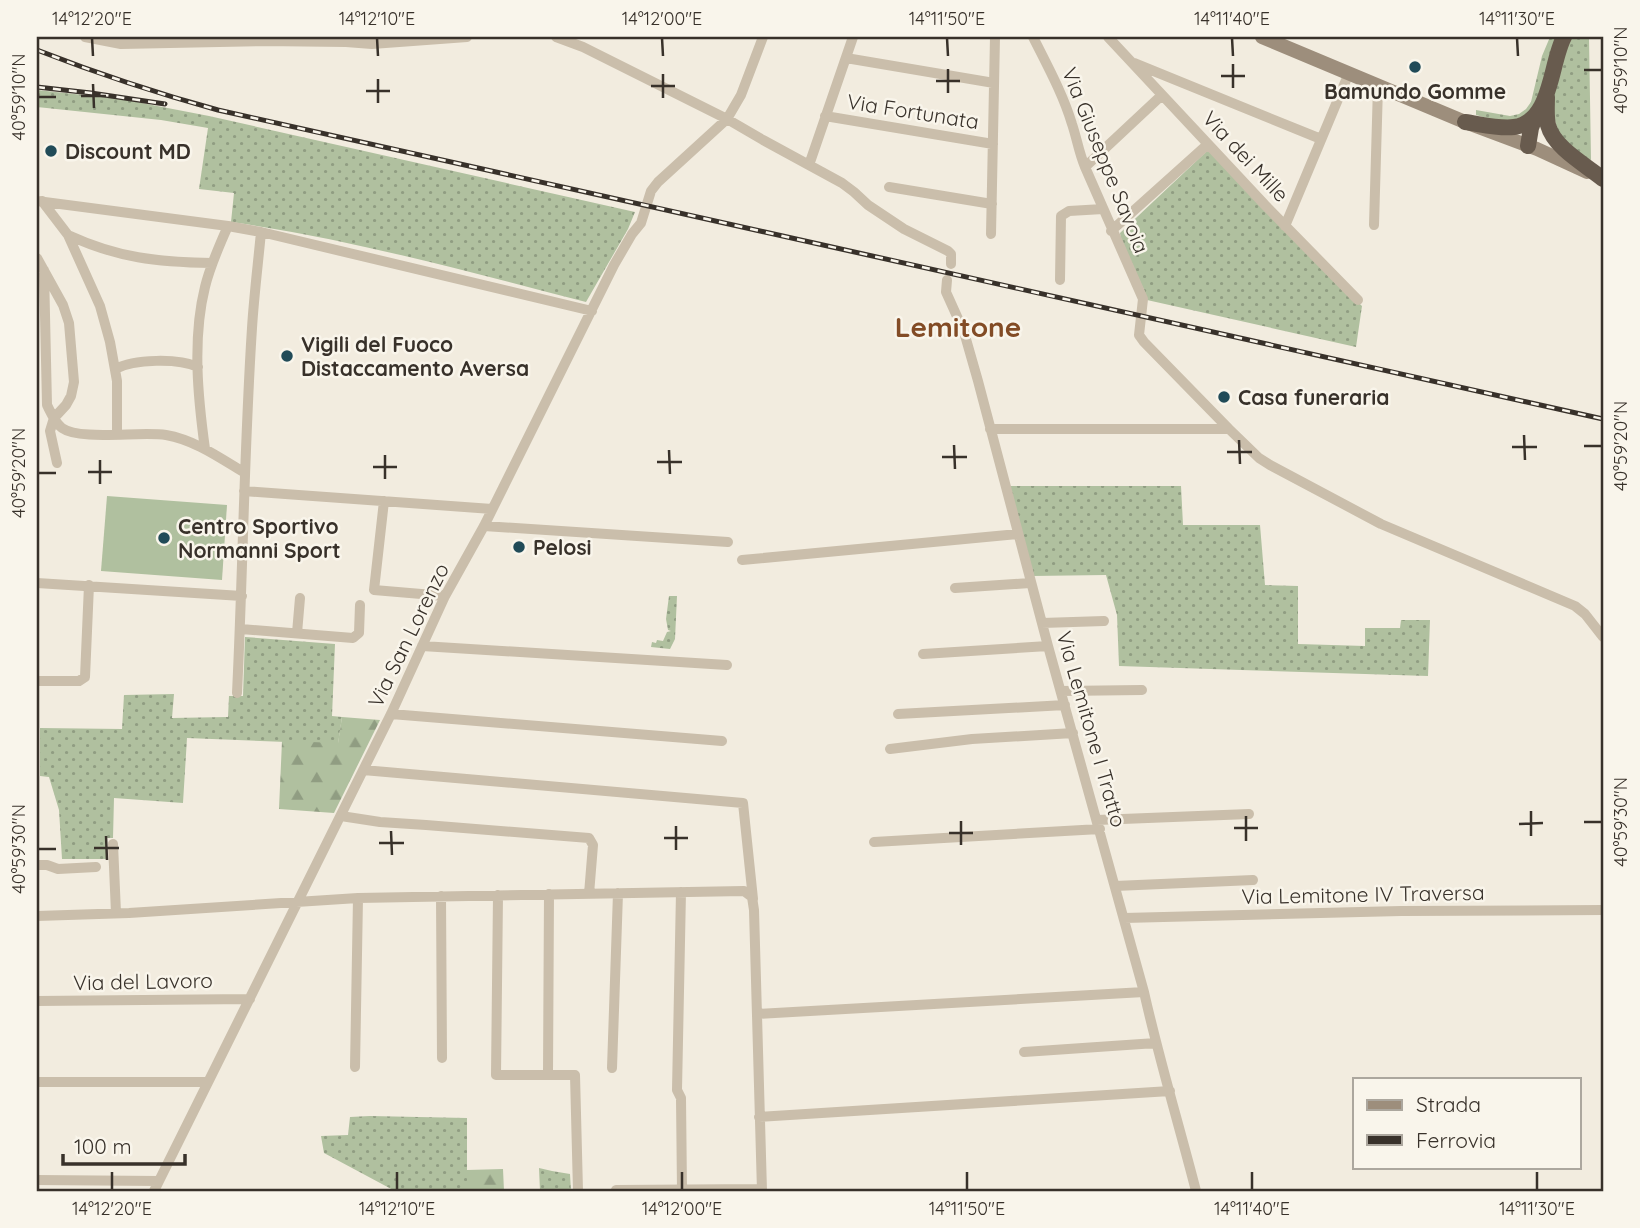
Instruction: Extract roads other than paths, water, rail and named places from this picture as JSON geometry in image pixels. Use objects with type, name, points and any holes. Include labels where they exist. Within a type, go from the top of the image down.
[{"type":"highway","points":[[1533,147],[1531,128],[1542,119],[1564,37]]},
{"type":"highway","points":[[1465,122],[1514,127],[1542,119]]},
{"type":"highway","points":[[1542,119],[1561,146],[1603,179]]},
{"type":"main road","points":[[1271,38],[1378,86],[1533,147],[1603,179]]},
{"type":"street","points":[[85,37],[121,44],[263,39],[372,44],[467,37]]},
{"type":"street","points":[[556,37],[583,47],[727,119],[842,183],[868,205],[904,229],[948,251],[951,254],[951,264]]},
{"type":"street","name":"Via San Lorenzo","points":[[154,1191],[391,714],[445,596],[484,526],[618,258],[641,223],[651,191],[727,119],[741,95],[763,37]]},
{"type":"street","points":[[809,165],[853,37]]},
{"type":"street","points":[[991,234],[995,37]]},
{"type":"street","name":"Via Giuseppe Savoia","points":[[1033,37],[1072,123],[1080,155],[1111,231],[1143,299],[1139,335],[1228,429]]},
{"type":"street","name":"Via dei Mille","points":[[1108,37],[1358,300]]},
{"type":"street","points":[[846,58],[995,83]]},
{"type":"street","points":[[1131,61],[1321,139]]},
{"type":"street","points":[[1285,226],[1349,73]]},
{"type":"street","points":[[1374,225],[1378,86]]},
{"type":"street","points":[[1085,167],[1162,95]]},
{"type":"street","name":"Via Fortunata","points":[[825,116],[993,144]]},
{"type":"street","points":[[1111,231],[1208,144]]},
{"type":"street","points":[[889,187],[992,204]]},
{"type":"street","points":[[39,201],[261,232],[592,311]]},
{"type":"street","points":[[39,201],[68,235],[100,306],[117,381],[117,433]]},
{"type":"street","points":[[1060,280],[1061,216],[1069,211],[1102,209]]},
{"type":"street","points":[[205,449],[199,407],[199,327],[204,289],[228,226]]},
{"type":"street","points":[[237,692],[252,327],[261,232]]},
{"type":"street","points":[[68,235],[89,244],[147,260],[212,263]]},
{"type":"street","points":[[37,258],[63,305],[69,323],[74,382],[71,396],[54,418],[50,432],[57,463]]},
{"type":"street","points":[[44,270],[47,405],[62,428],[89,434],[166,435],[194,443],[245,473]]},
{"type":"street","name":"Via Lemitone I Tratto","points":[[947,280],[946,292],[964,332],[1196,1191]]},
{"type":"street","points":[[115,369],[131,363],[155,362],[184,363],[198,368]]},
{"type":"street","points":[[990,429],[1228,429],[1270,466],[1381,524],[1575,606],[1603,637]]},
{"type":"street","points":[[244,491],[492,509]]},
{"type":"street","points":[[384,502],[374,590],[445,596]]},
{"type":"street","points":[[484,526],[728,542]]},
{"type":"street","points":[[742,560],[1017,534]]},
{"type":"street","points":[[37,583],[242,596]]},
{"type":"street","points":[[955,588],[1030,583]]},
{"type":"street","points":[[37,681],[79,681],[85,677],[89,585]]},
{"type":"street","points":[[297,633],[300,598]]},
{"type":"street","points":[[241,629],[353,638],[359,633],[360,605]]},
{"type":"street","points":[[1042,623],[1104,621]]},
{"type":"street","points":[[422,646],[727,665]]},
{"type":"street","points":[[923,654],[1048,646]]},
{"type":"street","points":[[1061,691],[1142,690]]},
{"type":"street","points":[[898,714],[1065,705]]},
{"type":"street","points":[[391,714],[722,740]]},
{"type":"street","points":[[890,748],[972,739],[1073,733]]},
{"type":"street","points":[[363,770],[743,803],[754,910],[762,1190],[616,1190]]},
{"type":"street","points":[[874,842],[1249,814]]},
{"type":"street","points":[[341,816],[380,822],[589,838],[593,845],[589,894]]},
{"type":"street","points":[[113,844],[116,913]]},
{"type":"street","points":[[37,865],[58,869],[96,867]]},
{"type":"street","points":[[1115,886],[1253,880]]},
{"type":"street","points":[[37,916],[358,898],[744,891],[752,897],[754,910]]},
{"type":"street","points":[[681,892],[677,1090],[681,1098],[682,1190]]},
{"type":"street","points":[[612,1068],[618,893]]},
{"type":"street","points":[[548,1074],[549,894]]},
{"type":"street","points":[[498,895],[496,1075],[575,1075],[578,1191]]},
{"type":"street","points":[[442,896],[442,1058]]},
{"type":"street","points":[[355,1067],[358,898]]},
{"type":"street","name":"Via Lemitone IV Traversa","points":[[1124,918],[1401,911],[1603,910]]},
{"type":"street","points":[[757,1014],[1144,992]]},
{"type":"street","name":"Via del Lavoro","points":[[37,1001],[250,999]]},
{"type":"street","points":[[1024,1052],[1156,1043]]},
{"type":"street","points":[[37,1083],[208,1082]]},
{"type":"street","points":[[759,1117],[1170,1091]]},
{"type":"street","points":[[37,1180],[159,1181]]},
{"type":"railway","points":[[37,50],[126,82],[218,110],[1603,419]]},
{"type":"railway","points":[[37,87],[165,104]]},
{"type":"place","name":"Bamundo Gomme","points":[[1415,67]]},
{"type":"place","name":"Discount MD","points":[[51,151]]},
{"type":"place","name":"Vigili del Fuoco Distaccamento Aversa","points":[[287,356]]},
{"type":"place","name":"Casa funeraria","points":[[1224,397]]},
{"type":"place","name":"Centro Sportivo Normanni Sport","points":[[164,538]]},
{"type":"place","name":"Pelosi","points":[[519,547]]},
{"type":"district","name":"Lemitone","points":[[958,326]]}]
